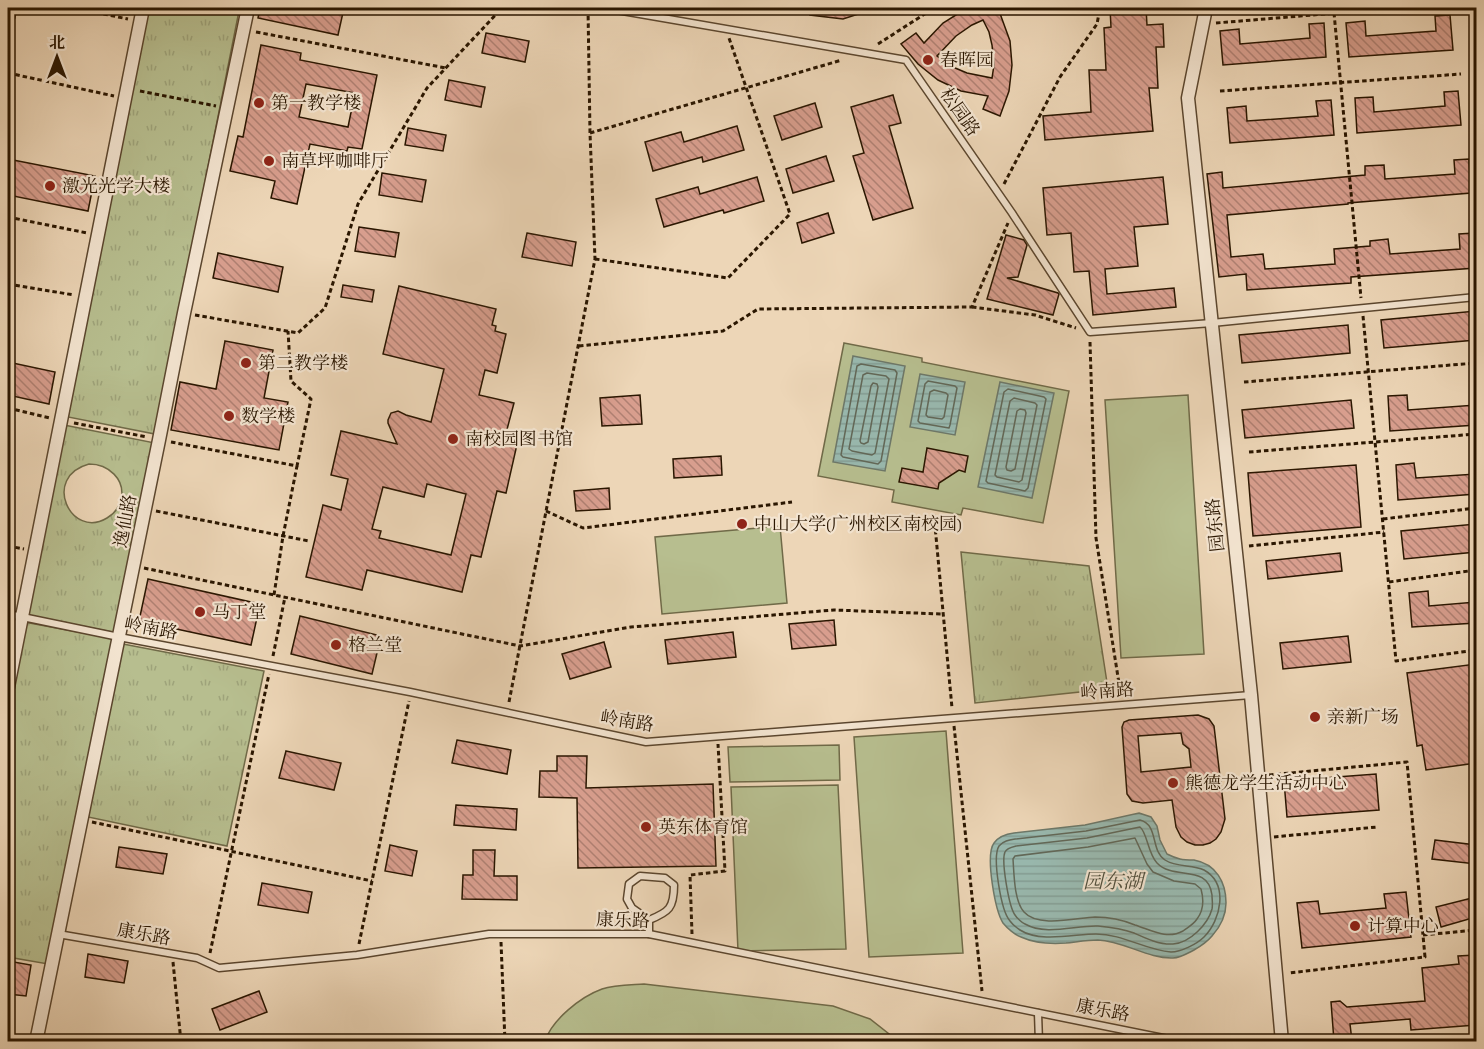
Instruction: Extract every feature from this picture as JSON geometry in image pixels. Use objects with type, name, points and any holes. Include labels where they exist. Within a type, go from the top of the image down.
[{"type":"street","points":[[8,687],[143,8]]},
{"type":"street","name":"逸仙路","points":[[36,1041],[248,8]]},
{"type":"street","name":"园东路","points":[[1206,8],[1188,98],[1251,694],[1282,1041]]},
{"type":"lane","name":"松园路","points":[[606,8],[906,60],[1012,213],[1090,332]]},
{"type":"lane","points":[[1090,332],[1212,323],[1476,297]]},
{"type":"lane","name":"岭南路","points":[[8,614],[410,692],[646,742],[1251,694]]},
{"type":"lane","points":[[640,876],[665,878],[674,885],[674,899],[667,912],[649,920],[632,908],[627,899],[629,884],[640,876]]},
{"type":"lane","points":[[649,920],[649,934]]},
{"type":"lane","name":"康乐路","points":[[58,934],[196,958],[219,968],[357,955],[489,934],[649,934],[1183,1041]]},
{"type":"lane","points":[[1038,1013],[1039,1041]]},
{"type":"path","points":[[8,48],[16,8]]},
{"type":"path","points":[[74,8],[140,22]]},
{"type":"path","points":[[184,313],[298,333],[325,308],[357,204],[427,88],[502,8]]},
{"type":"path","points":[[507,713],[595,259],[588,8]]},
{"type":"path","points":[[865,53],[934,8]]},
{"type":"path","points":[[998,194],[1060,77],[1097,24],[1100,8]]},
{"type":"path","points":[[1202,24],[1396,8]]},
{"type":"path","points":[[1334,13],[1396,661],[1476,650]]},
{"type":"path","points":[[243,29],[446,68]]},
{"type":"path","points":[[595,259],[728,278],[790,214],[726,29]]},
{"type":"path","points":[[590,133],[843,59]]},
{"type":"path","points":[[8,73],[227,108]]},
{"type":"path","points":[[1220,91],[1461,74]]},
{"type":"path","points":[[972,307],[1012,213]]},
{"type":"path","points":[[8,217],[98,235]]},
{"type":"path","points":[[8,284],[85,297]]},
{"type":"path","points":[[578,346],[723,331],[758,309],[972,307],[1035,315],[1090,332],[1096,538],[1122,705]]},
{"type":"path","points":[[274,595],[283,536],[311,399],[291,381],[288,332]]},
{"type":"path","points":[[1244,382],[1476,363]]},
{"type":"path","points":[[8,408],[297,466]]},
{"type":"path","points":[[1249,452],[1476,434]]},
{"type":"path","points":[[546,511],[584,528],[792,502]]},
{"type":"path","points":[[1383,519],[1476,508]]},
{"type":"path","points":[[145,509],[309,541]]},
{"type":"path","points":[[934,515],[942,614],[983,1002]]},
{"type":"path","points":[[1235,548],[1384,532]]},
{"type":"path","points":[[134,566],[520,646],[631,627],[834,610],[942,614]]},
{"type":"path","points":[[1389,582],[1476,570]]},
{"type":"path","points":[[208,963],[285,597]]},
{"type":"path","points":[[357,955],[410,692]]},
{"type":"path","points":[[692,943],[690,875],[724,872],[717,736]]},
{"type":"path","points":[[1258,776],[1407,762],[1423,935],[1425,957],[1276,974]]},
{"type":"path","points":[[82,820],[372,881]]},
{"type":"path","points":[[1264,838],[1377,827]]},
{"type":"path","points":[[1423,935],[1476,930]]},
{"type":"path","points":[[501,934],[505,1041]]},
{"type":"path","points":[[172,954],[181,1041]]},
{"type":"green space","points":[[149,8],[224,8],[239,11],[155,434],[68,417]]},
{"type":"green space","points":[[844,343],[922,358],[922,362],[1069,391],[1043,523],[963,508],[961,515],[892,502],[894,490],[818,476]]},
{"type":"green space","points":[[1188,395],[1204,654],[1121,658],[1105,400]]},
{"type":"green space","points":[[64,425],[155,443],[117,633],[26,615]],"holes":[[[89,464],[114,474],[122,492],[118,508],[107,518],[94,523],[82,521],[73,514],[66,504],[64,493],[66,481],[75,471]]]},
{"type":"green space","points":[[780,526],[787,603],[662,614],[655,537]]},
{"type":"green space","points":[[961,552],[1089,566],[1108,689],[975,703]]},
{"type":"green space","points":[[24,622],[116,639],[48,964],[8,957],[8,708]]},
{"type":"green space","points":[[123,644],[264,671],[227,846],[88,817]]},
{"type":"green space","points":[[946,731],[963,953],[869,957],[854,737]]},
{"type":"green space","points":[[839,745],[840,780],[730,782],[728,747]]},
{"type":"green space","points":[[838,785],[846,949],[738,951],[731,787]]},
{"type":"green space","points":[[644,984],[833,1006],[870,1019],[898,1041],[545,1041],[560,1017],[585,998],[607,988]]},
{"type":"water","points":[[853,356],[905,366],[885,471],[833,462]]},
{"type":"water","points":[[920,374],[965,382],[955,435],[910,427]]},
{"type":"water","points":[[1000,382],[1054,393],[1032,498],[978,487]]},
{"type":"water","name":"园东湖","points":[[1139,813],[1151,817],[1157,826],[1160,840],[1167,854],[1180,859],[1202,862],[1214,870],[1222,881],[1226,895],[1225,912],[1218,929],[1206,942],[1181,956],[1164,958],[1108,941],[1043,943],[1032,941],[1016,935],[1003,923],[994,895],[990,859],[991,849],[998,839],[1011,833],[1085,825]]},
{"type":"building","points":[[260,8],[344,8],[338,35],[258,18]]},
{"type":"building","points":[[811,8],[871,8],[871,10],[843,19],[810,15]]},
{"type":"building","name":"春晖园","points":[[967,8],[998,8],[1010,41],[1012,65],[1009,91],[1000,116],[983,109],[988,96],[961,91],[938,80],[918,64],[901,44],[916,33],[924,43],[943,23]],"holes":[[[983,20],[989,32],[994,65],[992,78],[967,73],[948,65],[937,56],[956,36],[972,25]]]},
{"type":"building","points":[[1110,8],[1146,8],[1147,25],[1163,24],[1164,47],[1156,47],[1158,88],[1149,88],[1153,131],[1045,140],[1043,116],[1091,112],[1089,70],[1106,70],[1104,28],[1111,27]]},
{"type":"building","points":[[1450,15],[1453,50],[1349,57],[1346,23],[1365,21],[1366,36],[1436,31],[1435,16]]},
{"type":"building","points":[[1324,23],[1326,57],[1223,65],[1220,31],[1239,29],[1240,44],[1310,38],[1309,24]]},
{"type":"building","points":[[486,33],[529,41],[525,62],[482,53]]},
{"type":"building","name":"第一教学楼","points":[[261,45],[301,53],[300,60],[377,75],[362,149],[348,147],[347,151],[310,144],[297,204],[271,198],[275,181],[230,171],[238,136],[243,137]],"holes":[[[306,84],[355,93],[348,127],[299,117]]]},
{"type":"building","points":[[449,80],[485,87],[481,107],[445,100]]},
{"type":"building","points":[[1458,91],[1461,125],[1357,133],[1355,98],[1373,97],[1374,112],[1445,106],[1444,92]]},
{"type":"building","points":[[893,95],[901,123],[889,126],[913,208],[873,220],[853,156],[864,153],[851,107]]},
{"type":"building","points":[[1331,100],[1334,135],[1230,143],[1227,108],[1246,106],[1247,121],[1318,116],[1316,101]]},
{"type":"building","points":[[815,103],[822,127],[782,140],[774,116]]},
{"type":"building","points":[[737,126],[744,150],[703,162],[702,157],[653,171],[645,142],[681,132],[684,142]]},
{"type":"building","points":[[408,128],[446,135],[443,151],[405,145]]},
{"type":"building","points":[[826,156],[834,181],[793,193],[786,169]]},
{"type":"building","name":"激光光学大楼","points":[[8,159],[95,176],[88,211],[8,195]]},
{"type":"building","points":[[1469,159],[1471,193],[1227,215],[1231,257],[1263,254],[1265,269],[1335,264],[1334,249],[1370,246],[1370,241],[1388,239],[1390,254],[1460,249],[1459,234],[1474,233],[1476,268],[1351,277],[1351,283],[1247,290],[1246,274],[1219,277],[1207,174],[1222,172],[1223,188],[1365,175],[1365,166],[1384,165],[1385,179],[1455,174],[1454,160]]},
{"type":"building","points":[[382,173],[426,180],[422,202],[379,195]]},
{"type":"building","points":[[757,177],[764,201],[664,227],[656,199],[698,187],[700,194]]},
{"type":"building","points":[[1163,177],[1168,224],[1134,227],[1138,266],[1105,269],[1107,294],[1174,288],[1176,307],[1093,315],[1089,271],[1074,272],[1071,233],[1047,235],[1043,188]]},
{"type":"building","points":[[828,213],[834,233],[802,243],[797,223]]},
{"type":"building","points":[[359,227],[399,233],[395,257],[355,251]]},
{"type":"building","points":[[527,233],[576,242],[572,266],[522,257]]},
{"type":"building","points":[[1006,235],[1024,240],[1027,245],[1018,277],[1007,278],[1058,293],[1053,315],[987,299]]},
{"type":"building","points":[[218,253],[283,267],[278,292],[213,278]]},
{"type":"building","points":[[343,285],[374,290],[372,302],[341,297]]},
{"type":"building","name":"南校园图书馆","points":[[399,286],[496,309],[492,325],[496,326],[495,331],[506,334],[497,373],[485,370],[479,395],[514,403],[505,437],[518,440],[506,493],[497,491],[481,557],[471,555],[462,592],[367,570],[362,590],[306,577],[323,505],[341,510],[348,479],[331,475],[341,431],[397,444],[388,423],[391,413],[398,411],[431,422],[444,369],[383,354]],"holes":[[[427,484],[466,494],[451,555],[379,538],[381,531],[372,529],[383,487],[424,497]]]},
{"type":"building","points":[[1476,311],[1476,340],[1384,348],[1381,320]]},
{"type":"building","points":[[1348,325],[1350,353],[1242,363],[1239,335]]},
{"type":"building","name":"数学楼","points":[[225,341],[273,350],[264,398],[288,402],[279,450],[171,430],[180,382],[216,389]]},
{"type":"building","points":[[8,362],[55,372],[49,404],[8,395]]},
{"type":"building","points":[[640,395],[642,424],[602,426],[600,398]]},
{"type":"building","points":[[1407,395],[1408,410],[1476,405],[1476,425],[1390,431],[1388,396]]},
{"type":"building","points":[[1351,400],[1354,428],[1245,438],[1242,410]]},
{"type":"building","points":[[927,448],[968,456],[965,472],[959,470],[939,483],[938,489],[899,482],[902,468],[923,472]]},
{"type":"building","points":[[721,456],[722,475],[674,478],[673,459]]},
{"type":"building","points":[[1414,463],[1416,478],[1476,474],[1476,494],[1398,500],[1396,465]]},
{"type":"building","points":[[1356,465],[1361,527],[1253,536],[1248,473]]},
{"type":"building","points":[[609,488],[610,509],[576,511],[574,491]]},
{"type":"building","points":[[1476,524],[1476,552],[1404,559],[1401,531]]},
{"type":"building","points":[[1340,553],[1342,571],[1268,579],[1266,561]]},
{"type":"building","name":"马丁堂","points":[[148,579],[260,604],[251,645],[139,621]]},
{"type":"building","points":[[1428,591],[1429,606],[1476,602],[1476,623],[1412,627],[1409,593]]},
{"type":"building","name":"格兰堂","points":[[300,616],[381,636],[372,674],[291,654]]},
{"type":"building","points":[[834,620],[836,645],[792,649],[789,624]]},
{"type":"building","points":[[733,632],[736,657],[668,664],[665,640]]},
{"type":"building","points":[[1348,636],[1351,662],[1283,669],[1280,643]]},
{"type":"building","points":[[604,642],[611,667],[570,679],[562,654]]},
{"type":"building","points":[[1476,664],[1476,763],[1426,770],[1422,745],[1417,746],[1407,673]]},
{"type":"building","name":"熊德龙学生活动中心","points":[[1198,715],[1209,719],[1214,726],[1225,819],[1216,839],[1203,845],[1195,845],[1181,837],[1176,827],[1172,800],[1143,803],[1132,801],[1127,794],[1122,727],[1124,722]],"holes":[[[1181,733],[1183,744],[1189,749],[1191,767],[1141,772],[1138,736]]]},
{"type":"building","points":[[457,740],[511,750],[507,774],[452,763]]},
{"type":"building","points":[[286,751],[341,763],[334,790],[279,778]]},
{"type":"building","name":"英东体育馆","points":[[557,756],[587,756],[586,788],[713,784],[716,866],[578,868],[577,798],[539,797],[540,771],[557,771]]},
{"type":"building","points":[[1376,774],[1379,810],[1287,817],[1284,781]]},
{"type":"building","points":[[456,805],[517,809],[516,830],[454,825]]},
{"type":"building","points":[[1435,840],[1476,845],[1476,864],[1432,859]]},
{"type":"building","points":[[390,845],[417,851],[412,876],[385,871]]},
{"type":"building","points":[[119,847],[167,854],[163,874],[116,867]]},
{"type":"building","points":[[473,850],[495,850],[494,876],[517,876],[517,900],[462,899],[463,875],[473,875]]},
{"type":"building","points":[[262,883],[312,892],[308,913],[258,905]]},
{"type":"building","name":"计算中心","points":[[1406,892],[1411,937],[1302,948],[1297,903],[1318,901],[1320,914],[1386,908],[1384,894]]},
{"type":"building","points":[[1476,897],[1476,917],[1441,927],[1436,907]]},
{"type":"building","points":[[88,954],[128,961],[124,983],[85,977]]},
{"type":"building","points":[[1476,955],[1476,987],[1474,987],[1476,1025],[1411,1030],[1410,1019],[1350,1024],[1352,1041],[1334,1041],[1331,1002],[1340,1001],[1347,1007],[1425,1001],[1422,968],[1459,964],[1458,956]]},
{"type":"building","points":[[8,961],[31,965],[26,996],[8,994]]},
{"type":"building","points":[[259,991],[267,1012],[220,1030],[212,1009]]},
{"type":"place","name":"春晖园","points":[[928,60]]},
{"type":"place","name":"第一教学楼","points":[[259,103]]},
{"type":"place","name":"南草坪咖啡厅","points":[[269,161]]},
{"type":"place","name":"激光光学大楼","points":[[50,186]]},
{"type":"place","name":"第二教学楼","points":[[246,363]]},
{"type":"place","name":"数学楼","points":[[229,416]]},
{"type":"place","name":"南校园图书馆","points":[[453,439]]},
{"type":"place","name":"中山大学(广州校区南校园)","points":[[742,524]]},
{"type":"place","name":"马丁堂","points":[[200,612]]},
{"type":"place","name":"格兰堂","points":[[336,645]]},
{"type":"place","name":"亲新广场","points":[[1315,717]]},
{"type":"place","name":"熊德龙学生活动中心","points":[[1173,783]]},
{"type":"place","name":"英东体育馆","points":[[646,827]]},
{"type":"place","name":"计算中心","points":[[1355,926]]}]
